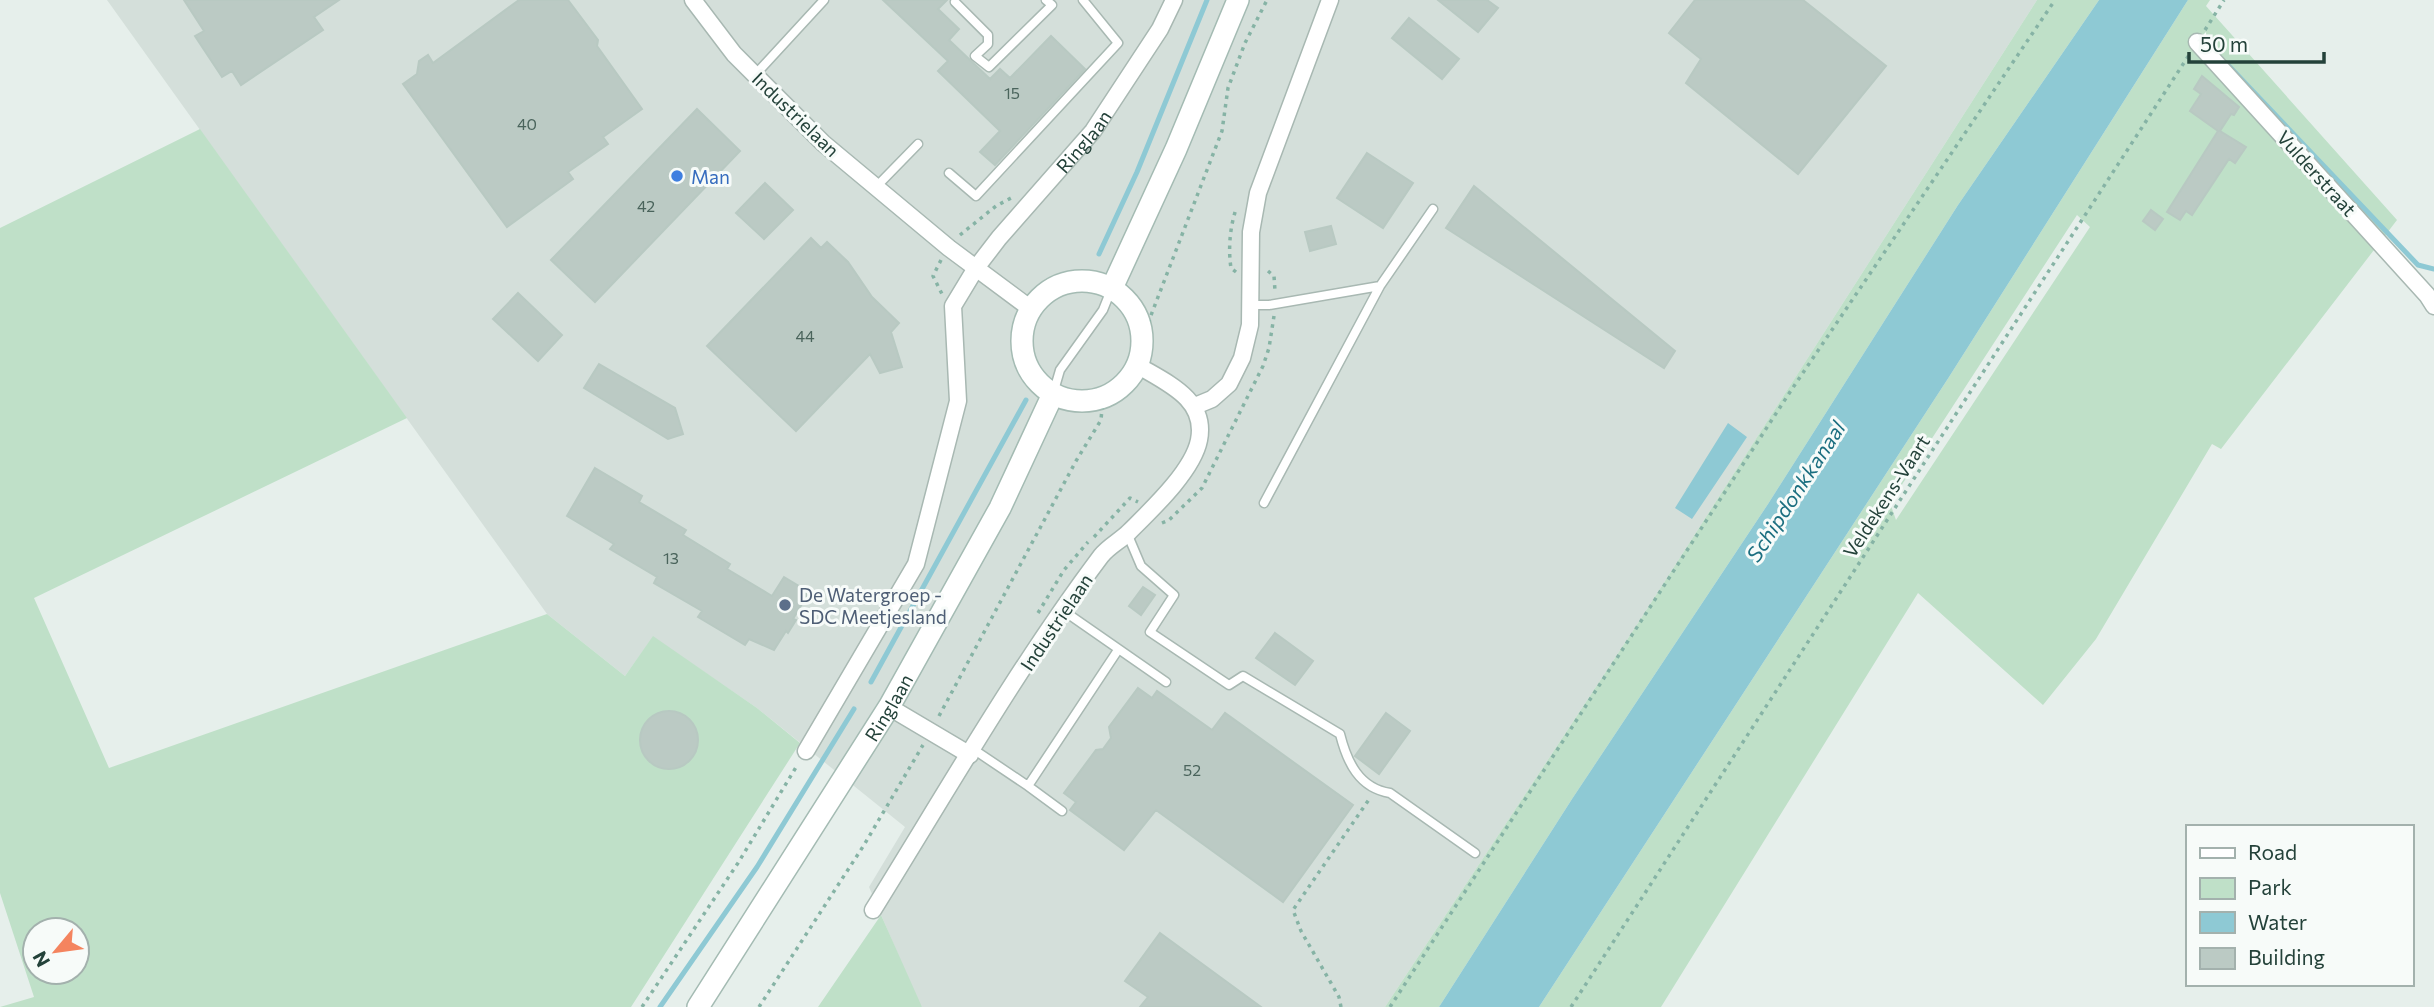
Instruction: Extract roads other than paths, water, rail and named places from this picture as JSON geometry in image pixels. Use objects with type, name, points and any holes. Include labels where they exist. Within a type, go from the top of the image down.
[{"type":"main road","points":[[1112,288],[1176,149],[1238,0]]},
{"type":"main road","points":[[1086,281],[1112,288],[1136,314],[1142,330],[1142,349],[1137,365],[1129,379],[1103,397],[1077,400],[1053,394],[1041,384],[1028,366],[1023,351],[1025,322],[1031,309],[1045,293],[1064,283],[1086,281]]},
{"type":"main road","name":"Ringlaan","points":[[698,1007],[889,707],[1000,508],[1053,394]]},
{"type":"street","name":"Industrielaan","points":[[693,0],[734,54],[823,143],[976,268],[1031,309]]},
{"type":"street","name":"Ringlaan","points":[[976,268],[1093,131],[1160,29],[1174,0]]},
{"type":"street","points":[[1137,365],[1175,388],[1195,406],[1212,399],[1229,384],[1242,358],[1250,325],[1251,232],[1258,193],[1330,0]]},
{"type":"street","name":"Vulderstraat","points":[[2197,42],[2432,297]]},
{"type":"street","points":[[806,751],[916,564],[958,401],[953,306],[976,268]]},
{"type":"street","name":"Industrielaan","points":[[873,910],[1061,609],[1107,548],[1127,533],[1170,489],[1192,461],[1199,441],[1200,424],[1195,406]]},
{"type":"street","points":[[889,707],[930,732],[971,752]]},
{"type":"lane","points":[[755,75],[824,0]]},
{"type":"lane","points":[[955,2],[988,35],[988,44],[975,56],[989,67],[1052,5],[1046,0]]},
{"type":"lane","points":[[949,173],[976,196],[1118,43],[1083,0]]},
{"type":"lane","points":[[876,187],[918,144]]},
{"type":"lane","points":[[1264,503],[1380,286],[1433,209]]},
{"type":"lane","points":[[1252,305],[1269,305],[1380,286]]},
{"type":"lane","points":[[1053,394],[1060,370],[1103,310],[1112,288]]},
{"type":"lane","points":[[1127,533],[1142,566],[1174,595],[1150,632],[1229,685],[1243,676],[1340,734],[1345,754],[1357,775],[1376,790],[1390,793],[1475,853]]},
{"type":"lane","points":[[1061,609],[1166,682]]},
{"type":"lane","points":[[1028,786],[1118,650]]},
{"type":"lane","points":[[971,752],[1028,786],[1062,811]]},
{"type":"water","name":"Schipdonkkanaal","points":[[2099,0],[2188,0],[1949,377],[1539,1007],[1439,1007],[1572,799],[1768,504],[1958,205]]},
{"type":"water","points":[[1728,423],[1747,437],[1692,519],[1675,508]]},
{"type":"waterway","points":[[1099,254],[1137,172],[1207,0]]},
{"type":"waterway","points":[[2229,66],[2418,265],[2434,269]]},
{"type":"waterway","points":[[871,682],[1026,400]]},
{"type":"waterway","points":[[660,1007],[757,867],[854,709]]},
{"type":"place","name":"Man","points":[[677,176]]},
{"type":"place","name":"De Watergroep - SDC Meetjesland","points":[[785,605]]}]
